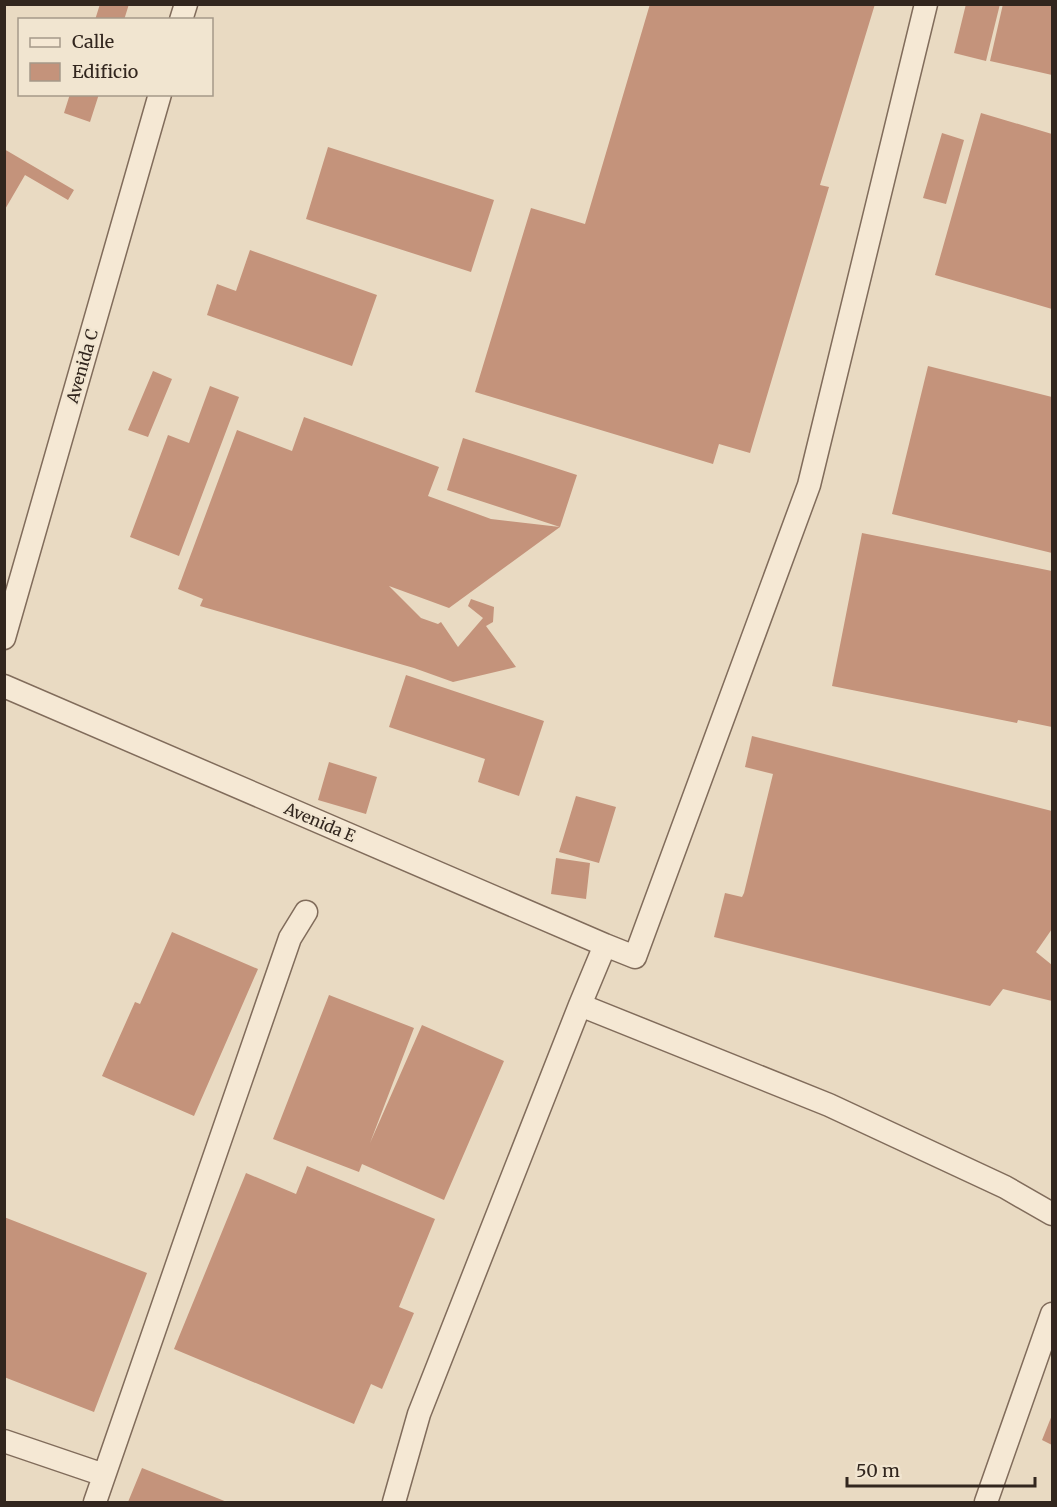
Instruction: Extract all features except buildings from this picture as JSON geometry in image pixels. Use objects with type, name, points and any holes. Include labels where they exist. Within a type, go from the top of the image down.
[{"type":"street","name":"Avenida E","points":[[4,686],[635,957],[809,485],[926,4]]},
{"type":"street","name":"Avenida C","points":[[4,638],[159,96]]},
{"type":"street","points":[[95,1503],[290,938],[306,912]]},
{"type":"street","points":[[394,1503],[419,1414],[605,945]]},
{"type":"street","points":[[580,1005],[829,1105],[1005,1187],[1053,1214]]},
{"type":"street","points":[[986,1503],[1053,1314]]},
{"type":"street","points":[[4,1441],[104,1476]]}]
